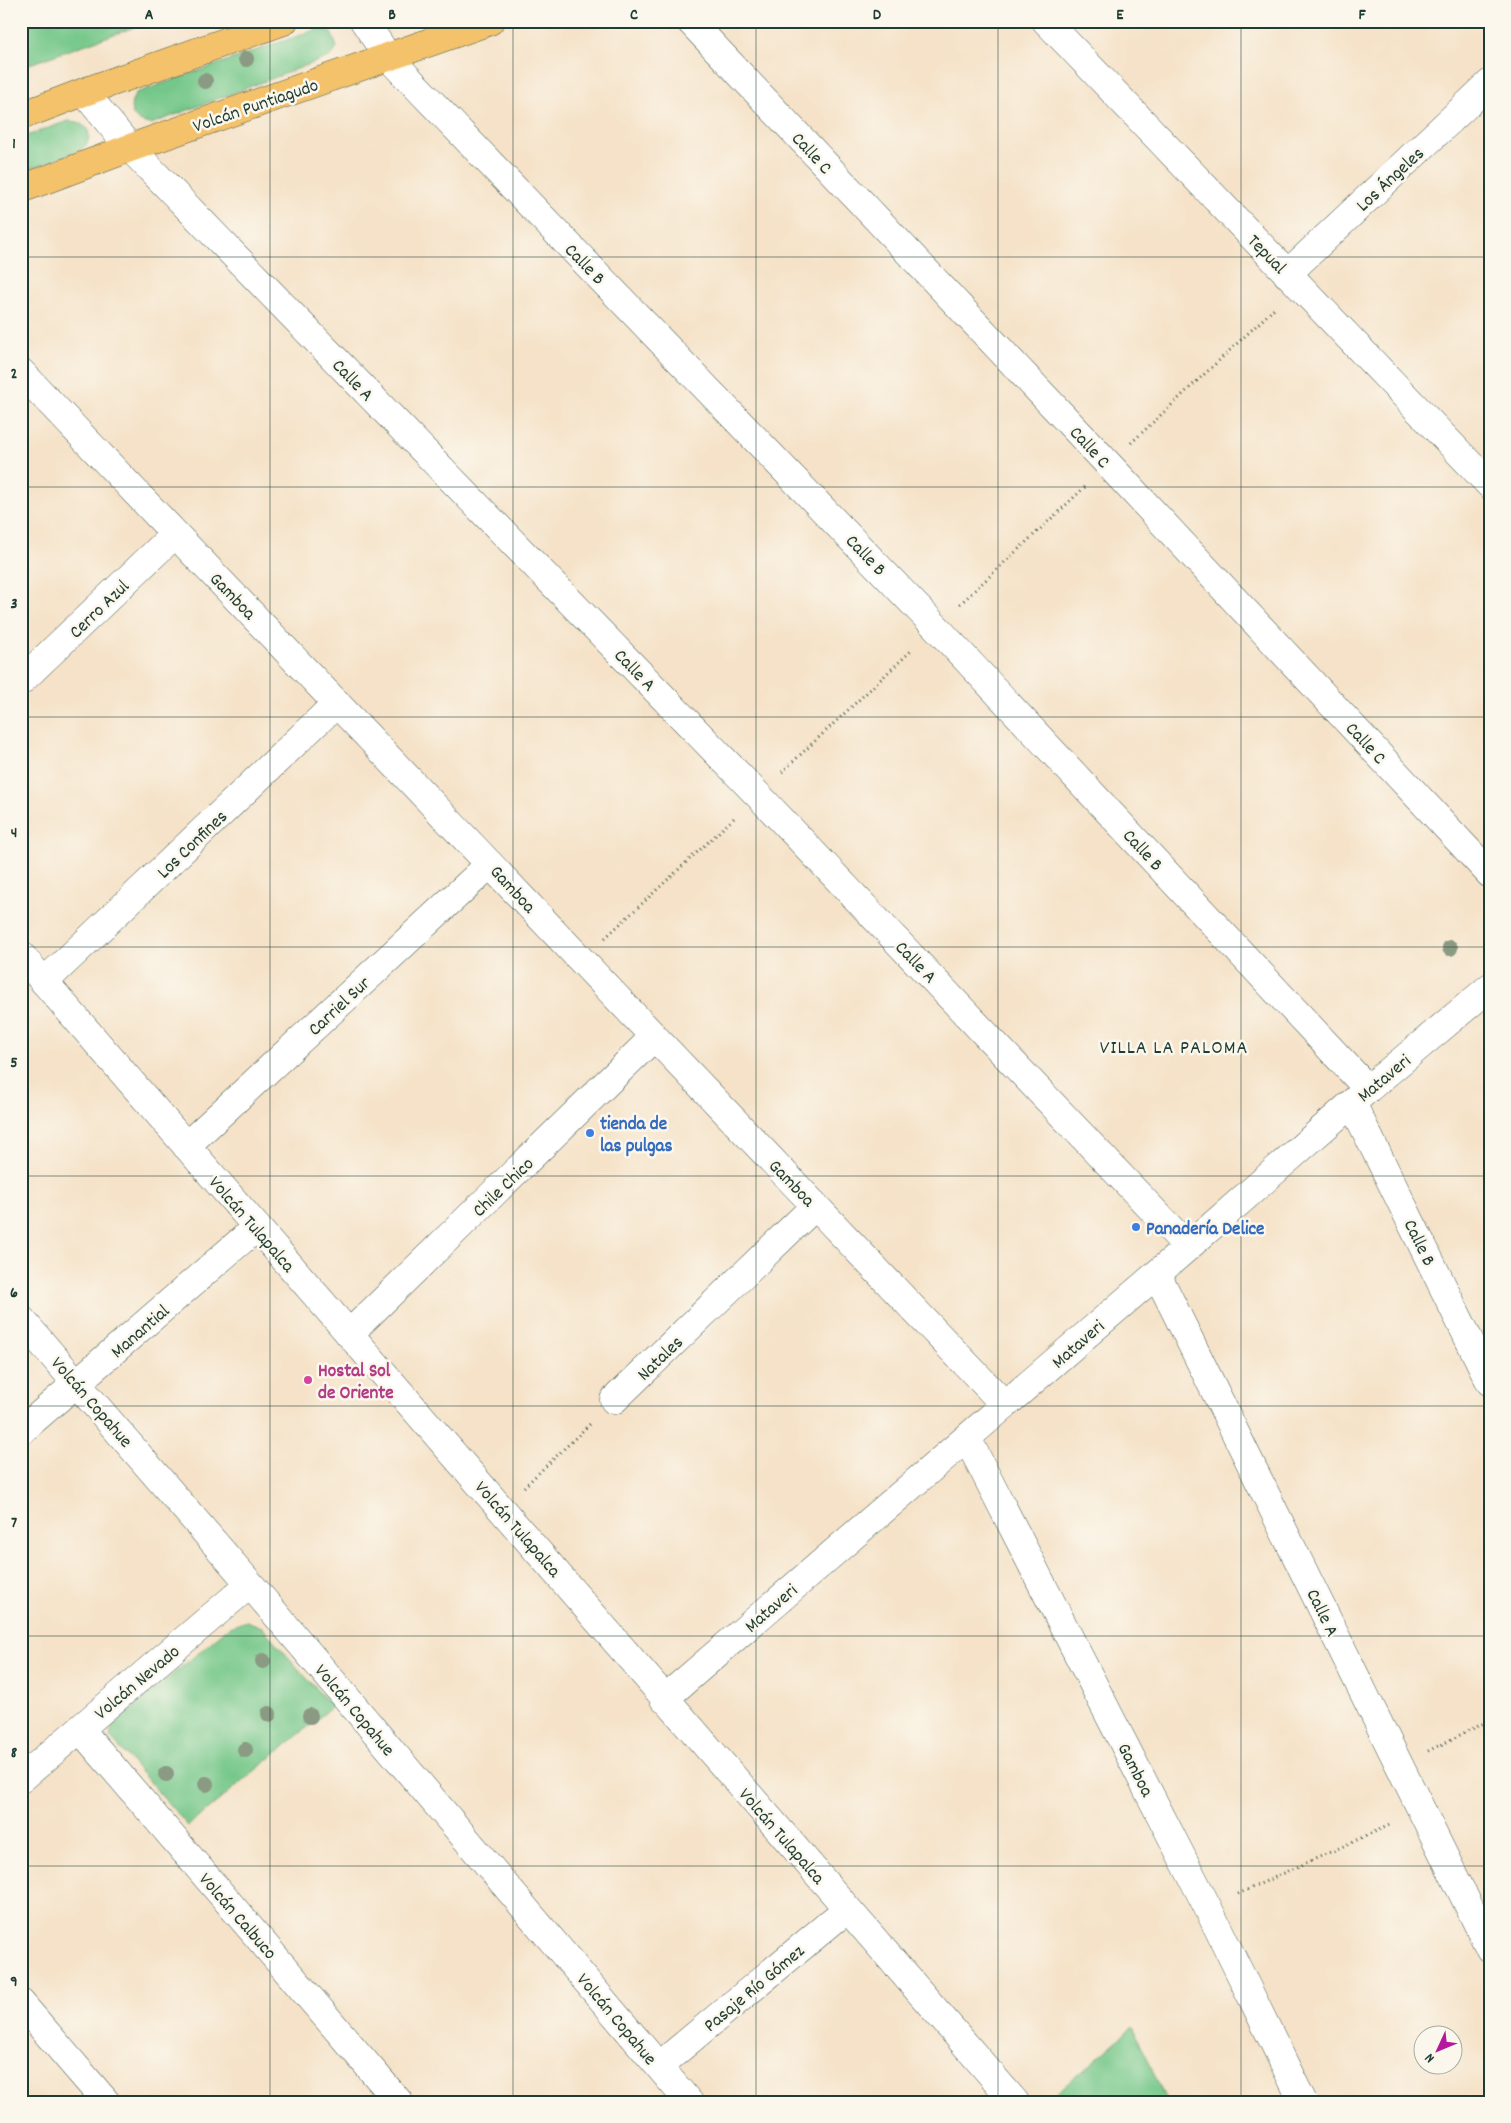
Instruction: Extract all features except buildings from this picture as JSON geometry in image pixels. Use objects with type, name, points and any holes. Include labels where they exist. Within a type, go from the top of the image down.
[{"type":"main road","points":[[21,116],[284,21]]},
{"type":"main road","name":"Volcán Puntiagudo","points":[[21,189],[130,148],[490,21]]},
{"type":"street","name":"Calle B","points":[[364,21],[388,57],[936,627],[1360,1096],[1490,1382]]},
{"type":"street","name":"Calle C","points":[[690,21],[1102,458],[1490,874]]},
{"type":"street","name":"Tepual","points":[[1046,21],[1490,485]]},
{"type":"street","name":"Los Ángeles","points":[[1288,274],[1490,83]]},
{"type":"street","name":"Calle A","points":[[84,92],[130,148],[758,795],[1188,1247]]},
{"type":"street","name":"Gamboa","points":[[21,372],[1005,1405]]},
{"type":"street","name":"Cerro Azul","points":[[21,681],[175,534]]},
{"type":"street","name":"Los Confines","points":[[44,982],[337,703]]},
{"type":"street","name":"Carriel Sur","points":[[186,1146],[490,864]]},
{"type":"street","name":"Volcán Tulapalca","points":[[21,955],[1015,2102]]},
{"type":"street","name":"Mataveri","points":[[664,1699],[968,1438],[1360,1096],[1490,987]]},
{"type":"street","name":"Chile Chico","points":[[350,1334],[654,1037]]},
{"type":"street","name":"Natales","points":[[614,1400],[815,1206]]},
{"type":"street","name":"Manantial","points":[[21,1431],[257,1227]]},
{"type":"street","name":"Calle A","points":[[1157,1274],[1490,1949]]},
{"type":"street","name":"Volcán Copahue","points":[[21,1318],[250,1584],[689,2102]]},
{"type":"street","name":"Gamboa","points":[[968,1438],[1208,1908],[1303,2102]]},
{"type":"street","name":"Volcán Nevado","points":[[21,1779],[250,1584]]},
{"type":"street","name":"Volcán Calbuco","points":[[80,1729],[399,2102]]},
{"type":"street","name":"Pasaje Río Gómez","points":[[658,2066],[847,1909]]},
{"type":"street","points":[[21,2003],[106,2102]]},
{"type":"path","points":[[502,1508],[614,1400]]},
{"type":"path","points":[[1400,1765],[1490,1720]]},
{"type":"path","points":[[1208,1908],[1422,1810]]},
{"type":"green space","points":[[21,21],[152,21],[21,67]]},
{"type":"green space","points":[[320,28],[331,32],[337,47],[329,57],[151,124],[139,121],[133,114],[131,104],[136,93]]},
{"type":"green space","points":[[68,121],[78,122],[88,129],[88,141],[84,147],[81,150],[21,172],[21,138]]},
{"type":"green space","points":[[247,1621],[262,1627],[332,1707],[188,1826],[110,1737],[112,1726],[229,1627]]},
{"type":"green space","points":[[1133,2027],[1167,2102],[1046,2102]]},
{"type":"place","name":"tienda de las pulgas","points":[[590,1133]]},
{"type":"place","name":"Panadería Delice","points":[[1136,1227]]},
{"type":"place","name":"Hostal Sol de Oriente","points":[[308,1380]]},
{"type":"district","name":"VILLA LA PALOMA","points":[[1174,1046]]}]
